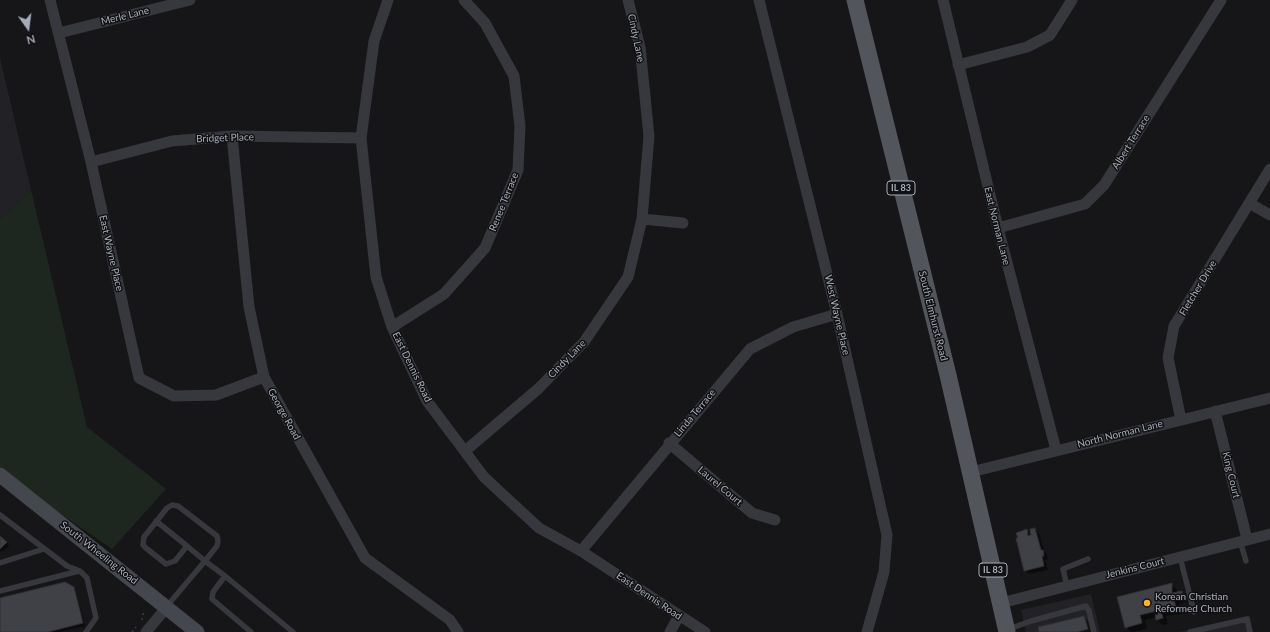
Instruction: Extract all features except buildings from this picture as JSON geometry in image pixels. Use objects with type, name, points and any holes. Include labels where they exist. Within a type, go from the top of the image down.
[{"type":"main road","name":"South Elmhurst Road","points":[[855,0],[971,472],[1007,631]]},
{"type":"main road","name":"South Wheeling Road","points":[[0,475],[167,607],[196,632]]},
{"type":"street","name":"East Wayne Place","points":[[50,0],[91,162],[139,378],[174,396],[216,395],[264,377]]},
{"type":"street","name":"Merle Lane","points":[[59,33],[190,0]]},
{"type":"street","name":"East Dennis Road","points":[[388,0],[374,41],[361,138],[376,277],[392,327],[427,401],[484,477],[539,528],[581,551],[704,632]]},
{"type":"street","name":"Renee Terrace","points":[[392,327],[444,294],[485,248],[518,170],[520,126],[514,76],[485,23],[464,0]]},
{"type":"street","name":"Cindy Lane","points":[[465,451],[538,388],[584,342],[628,277],[642,219],[650,136],[640,47],[628,0]]},
{"type":"street","name":"West Wayne Place","points":[[759,0],[837,314],[887,535],[884,572],[867,632]]},
{"type":"street","name":"East Norman Lane","points":[[943,0],[998,228],[1056,450]]},
{"type":"street","points":[[958,65],[1027,47],[1050,35],[1072,0]]},
{"type":"street","name":"Albert Terrace","points":[[998,228],[1085,204],[1104,185],[1221,0]]},
{"type":"street","name":"Bridget Place","points":[[91,162],[172,140],[232,136],[361,138]]},
{"type":"street","name":"George Road","points":[[232,136],[249,308],[264,377],[365,558],[450,620],[458,632]]},
{"type":"street","name":"Fletcher Drive","points":[[1181,420],[1168,358],[1174,326],[1270,169]]},
{"type":"street","points":[[1249,203],[1270,215]]},
{"type":"street","points":[[642,219],[683,223]]},
{"type":"street","name":"Linda Terrace","points":[[581,551],[669,443],[750,349],[793,327],[837,314]]},
{"type":"street","name":"North Norman Lane","points":[[971,472],[1270,398]]},
{"type":"street","name":"King Court","points":[[1215,411],[1244,540]]},
{"type":"street","name":"Laurel Court","points":[[669,443],[752,513],[775,520]]},
{"type":"street","name":"Jenkins Court","points":[[1001,603],[1270,534]]},
{"type":"street","points":[[146,632],[167,607]]},
{"type":"street","points":[[670,632],[679,616]]},
{"type":"lane","points":[[167,607],[217,546],[218,541],[213,533],[178,506],[172,505],[167,508],[142,540],[146,548],[166,564],[170,564],[187,546]]},
{"type":"lane","points":[[0,516],[66,566],[80,571],[87,578],[96,618],[86,632]]},
{"type":"lane","points":[[156,521],[293,632]]},
{"type":"lane","points":[[1244,540],[1246,561]]},
{"type":"lane","points":[[0,563],[44,549]]},
{"type":"lane","points":[[1180,557],[1194,612]]},
{"type":"lane","points":[[1067,586],[1063,569],[1088,559]]},
{"type":"lane","points":[[0,591],[80,571]]},
{"type":"lane","points":[[224,576],[213,592],[212,599],[251,632]]},
{"type":"lane","points":[[1007,631],[1031,621],[1086,606],[1090,610],[1094,632]]},
{"type":"lane","points":[[1190,632],[1247,618],[1250,632]]},
{"type":"path","points":[[132,632],[143,619],[144,610]]},
{"type":"shaded area","points":[[0,58],[31,190],[0,219]]},
{"type":"shaded area","points":[[31,190],[87,427],[166,489],[112,549],[45,503],[0,467],[0,219]]},
{"type":"shaded area","points":[[1091,594],[1100,632],[1026,632],[1021,610]]},
{"type":"shaded area","points":[[1250,616],[1253,632],[1179,632]]},
{"type":"place","name":"Korean Christian Reformed Church","points":[[1147,603]]}]
